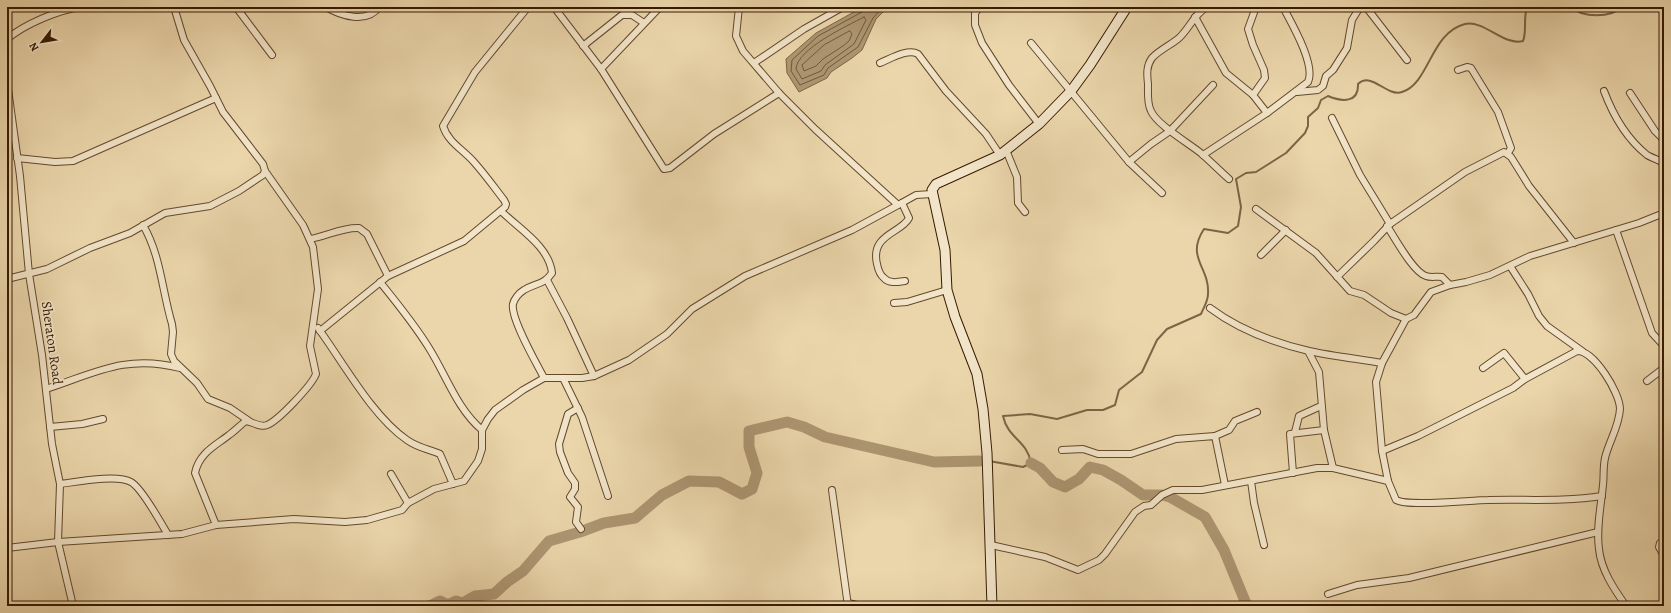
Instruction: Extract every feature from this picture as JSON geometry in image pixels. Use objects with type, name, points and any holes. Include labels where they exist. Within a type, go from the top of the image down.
[{"type":"street","points":[[7,39],[20,30],[58,13],[81,7]]},
{"type":"street","points":[[143,225],[150,237],[156,255],[174,332],[171,354],[180,368],[196,383],[208,399],[230,408],[249,421],[263,426],[272,422],[296,401],[314,379],[316,368],[310,346],[318,289],[315,255],[310,239],[294,211],[265,171],[262,164],[232,126],[216,98],[184,40],[174,7]]},
{"type":"street","points":[[236,7],[272,55]]},
{"type":"street","points":[[326,7],[361,18],[371,15],[379,7]]},
{"type":"street","points":[[320,331],[388,276],[464,241],[505,207],[506,204],[504,200],[474,161],[451,141],[442,126],[476,72],[528,7]]},
{"type":"street","points":[[554,7],[600,69],[658,162],[664,169],[667,169],[714,134],[779,94]]},
{"type":"street","points":[[600,69],[660,7]]},
{"type":"street","points":[[739,7],[736,36],[743,50],[779,94],[821,135],[900,204],[909,218],[905,223],[884,238],[876,254],[878,269],[884,278],[893,282],[905,281]]},
{"type":"street","points":[[754,63],[804,29],[843,7]]},
{"type":"street","points":[[980,7],[974,16],[976,32],[1009,85],[1039,124]]},
{"type":"street","points":[[992,606],[987,453],[983,409],[977,374],[954,317],[947,290],[945,250],[932,194],[936,184],[1003,153],[1039,124],[1071,91],[1090,65],[1127,7]]},
{"type":"street","points":[[1207,7],[1197,14],[1185,32],[1153,57],[1148,66],[1147,75],[1150,111],[1170,131],[1203,155],[1229,179]]},
{"type":"street","points":[[1253,95],[1265,78],[1264,70],[1248,29],[1256,7]]},
{"type":"street","points":[[1203,155],[1227,137],[1267,113],[1297,92],[1308,82],[1310,72],[1303,49],[1283,7]]},
{"type":"street","points":[[1297,92],[1318,90],[1323,86],[1326,76],[1333,70],[1347,48],[1352,20],[1360,7]]},
{"type":"street","points":[[1366,7],[1407,60]]},
{"type":"street","points":[[584,46],[622,15],[632,15],[644,23]]},
{"type":"street","points":[[1195,17],[1226,73],[1253,95],[1267,113]]},
{"type":"street","points":[[1031,44],[1129,162],[1162,193]]},
{"type":"street","points":[[880,63],[905,54],[914,52],[918,54],[946,91],[1003,153],[1017,177],[1018,203],[1025,212]]},
{"type":"street","points":[[1458,70],[1467,67],[1471,68],[1494,104],[1511,148],[1508,153]]},
{"type":"street","name":"Sheraton Road","points":[[7,82],[18,158],[29,274],[46,389],[50,428],[60,484],[58,542],[72,606]]},
{"type":"street","points":[[1129,162],[1170,131],[1214,85]]},
{"type":"street","points":[[1604,91],[1616,118],[1627,134],[1648,155],[1664,163]]},
{"type":"street","points":[[1630,93],[1655,131],[1664,140]]},
{"type":"street","points":[[18,158],[55,162],[73,161],[216,98]]},
{"type":"street","points":[[1332,118],[1360,175],[1404,254],[1422,275],[1442,277],[1450,285]]},
{"type":"street","points":[[1337,277],[1389,225],[1465,172],[1504,152],[1508,153]]},
{"type":"street","points":[[1508,153],[1529,186],[1574,242]]},
{"type":"street","points":[[7,279],[47,269],[69,257],[130,233],[165,213],[210,206],[260,178],[265,171]]},
{"type":"street","points":[[7,548],[58,542],[182,534],[216,525],[294,519],[321,519],[345,522],[367,520],[402,510],[408,504],[434,489],[464,481],[478,461],[482,449],[482,430],[495,410],[523,390],[544,378],[582,378],[594,376],[629,360],[667,334],[692,309],[745,276],[852,230],[916,195],[932,194]]},
{"type":"street","points":[[1256,209],[1316,254],[1350,291],[1364,296],[1391,313],[1406,319]]},
{"type":"street","points":[[501,211],[538,245],[548,257],[552,273],[547,280],[524,290],[516,297],[512,305],[513,312],[524,338],[544,378]]},
{"type":"street","points":[[1602,496],[1533,500],[1400,502],[1395,498],[1388,480],[1382,451],[1376,382],[1382,363],[1406,319],[1414,315],[1431,292],[1450,285],[1484,277],[1530,256],[1616,230],[1664,213]]},
{"type":"street","points":[[310,239],[326,236],[344,229],[359,228],[367,234],[388,276]]},
{"type":"street","points":[[1261,254],[1286,230]]},
{"type":"street","points":[[1616,230],[1652,333],[1664,346]]},
{"type":"street","points":[[1510,266],[1546,326],[1582,351],[1603,371],[1616,391],[1620,409],[1616,430],[1605,459],[1598,532],[1599,550],[1604,570],[1626,606]]},
{"type":"street","points":[[547,280],[567,318],[594,376]]},
{"type":"street","points":[[380,282],[429,348],[470,418],[482,430]]},
{"type":"street","points":[[894,303],[907,302],[947,290]]},
{"type":"street","points":[[1210,308],[1221,316],[1262,336],[1308,351],[1382,363]]},
{"type":"street","points":[[314,323],[385,421],[405,439],[417,446],[440,454],[453,484]]},
{"type":"street","points":[[1308,351],[1319,372],[1324,430],[1333,468]]},
{"type":"street","points":[[1382,451],[1474,408],[1513,388],[1525,379],[1577,351],[1582,351]]},
{"type":"street","points":[[1483,368],[1504,353],[1525,379]]},
{"type":"street","points":[[46,389],[103,368],[147,362],[180,368]]},
{"type":"street","points":[[1647,381],[1664,368]]},
{"type":"street","points":[[563,378],[578,408],[597,460],[608,496]]},
{"type":"street","points":[[1295,432],[1299,416],[1321,406]]},
{"type":"street","points":[[578,408],[571,412],[567,417],[559,448],[568,473],[575,483],[575,489],[570,497],[578,507],[576,522],[581,529]]},
{"type":"street","points":[[1062,450],[1083,449],[1098,454],[1131,454],[1176,440],[1215,436],[1229,430],[1235,421],[1256,412]]},
{"type":"street","points":[[50,428],[82,424],[103,419]]},
{"type":"street","points":[[216,525],[195,473],[197,464],[210,448],[225,439],[244,422],[249,421]]},
{"type":"street","points":[[1293,473],[1290,435],[1295,432],[1324,430]]},
{"type":"street","points":[[1215,436],[1225,485]]},
{"type":"street","points":[[991,545],[1045,557],[1078,570],[1099,560],[1135,512],[1144,506],[1152,505],[1162,495],[1182,489],[1202,490],[1317,468],[1333,468],[1388,480]]},
{"type":"street","points":[[391,474],[408,504]]},
{"type":"street","points":[[60,484],[116,479],[132,482],[140,491],[168,535]]},
{"type":"street","points":[[1251,481],[1254,504],[1264,545]]},
{"type":"street","points":[[832,490],[848,604],[861,606]]},
{"type":"street","points":[[1328,594],[1357,585],[1409,578],[1598,532]]},
{"type":"street","points":[[1664,541],[1660,543],[1659,547],[1664,556]]},
{"type":"water","points":[[863,7],[888,7],[876,19],[862,50],[831,72],[827,78],[799,92],[787,73],[786,59],[816,33]]},
{"type":"waterway","points":[[989,461],[1023,467],[1031,463],[1026,449],[1009,430],[1005,424],[1003,416],[1030,414],[1057,419],[1087,410],[1103,410],[1115,405],[1119,390],[1142,372],[1157,340],[1167,329],[1201,314],[1206,304],[1208,285],[1197,255],[1197,248],[1199,239],[1204,229],[1228,233],[1238,226],[1241,207],[1236,179],[1246,173],[1256,172],[1286,153],[1305,133],[1308,126],[1308,117],[1318,108],[1321,100],[1328,96],[1344,100],[1353,98],[1358,90],[1358,84],[1369,80],[1390,91],[1396,93],[1402,92],[1411,87],[1419,79],[1444,37],[1453,29],[1465,24],[1480,26],[1508,40],[1516,42],[1523,41],[1527,7]]},
{"type":"waterway","points":[[1571,7],[1576,11],[1589,15],[1604,15],[1617,11],[1622,7]]},
{"type":"waterway","points":[[430,606],[440,601],[448,605],[456,601],[463,603],[475,596],[494,594],[507,582],[523,571],[549,541],[604,523],[635,518],[662,495],[689,481],[719,482],[742,494],[752,489],[757,473],[749,447],[749,431],[787,422],[804,427],[825,437],[934,462],[980,461]]},
{"type":"waterway","points":[[980,461],[985,461]]},
{"type":"waterway","points":[[1031,463],[1040,468],[1053,482],[1065,487],[1079,479],[1090,467],[1103,470],[1143,495],[1162,495],[1170,497],[1205,517],[1224,550],[1247,606]]}]
